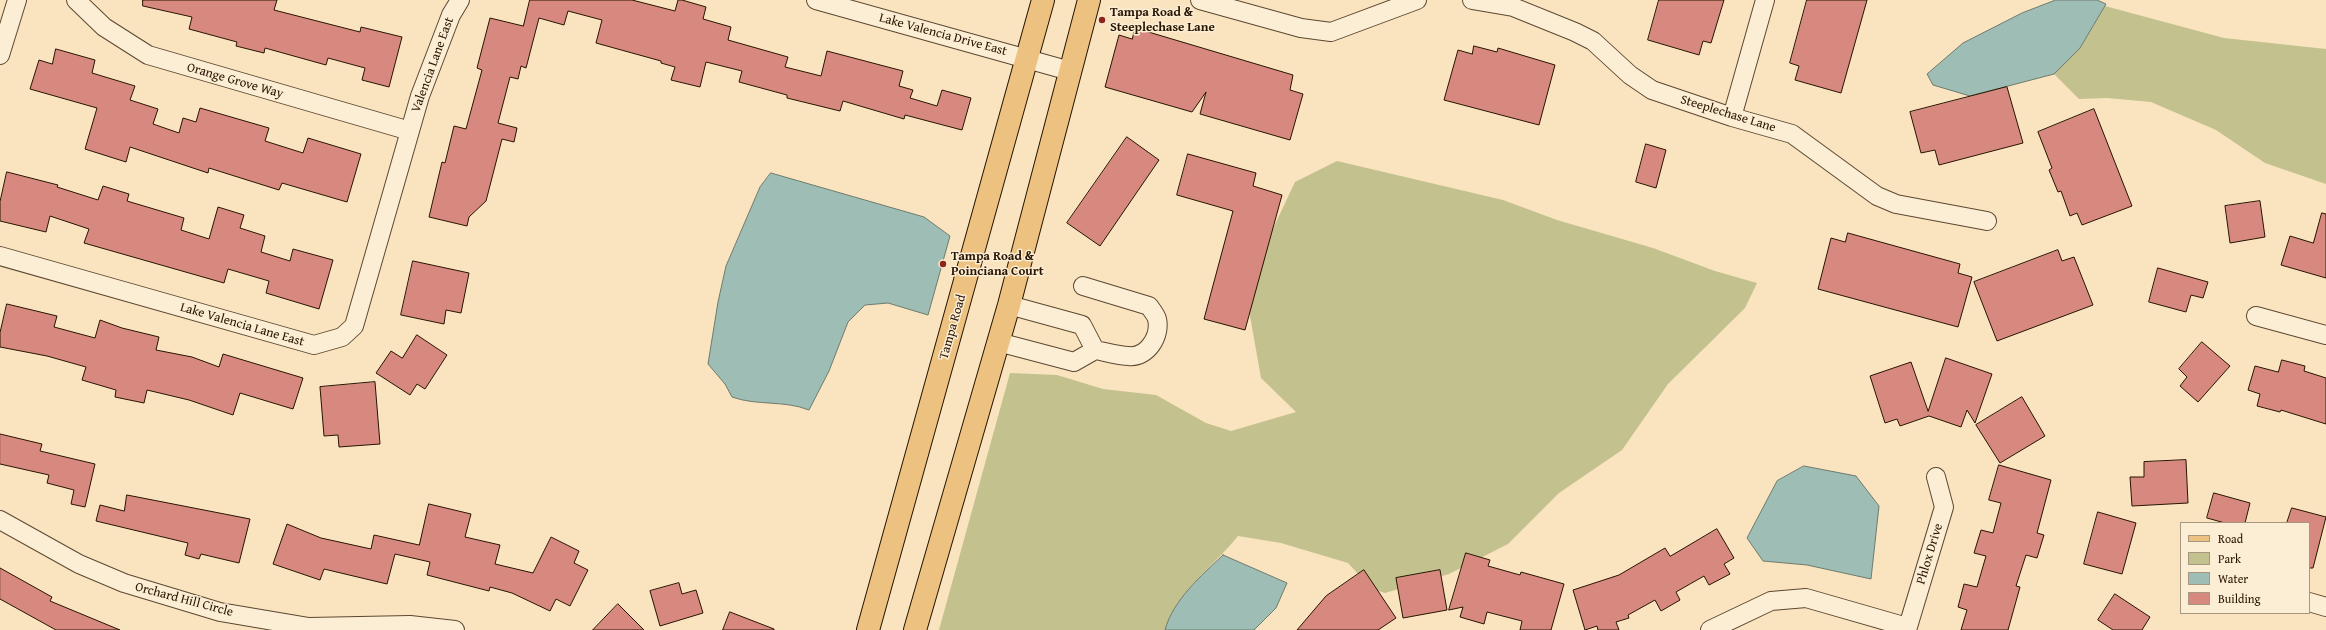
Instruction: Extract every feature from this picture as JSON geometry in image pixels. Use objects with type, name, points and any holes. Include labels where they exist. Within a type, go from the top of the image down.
[{"type":"main road","name":"Tampa Road","points":[[868,630],[1043,0]]},
{"type":"main road","points":[[915,630],[1009,305],[1089,0]]},
{"type":"street","points":[[0,55],[17,0]]},
{"type":"street","name":"Orange Grove Way","points":[[76,0],[104,27],[148,55],[410,131]]},
{"type":"street","name":"Valencia Lane East","points":[[410,131],[420,96],[451,15],[460,0]]},
{"type":"street","name":"Lake Valencia Drive East","points":[[816,0],[1026,57],[1070,71]]},
{"type":"street","points":[[1200,0],[1301,28],[1331,32],[1417,0]]},
{"type":"street","name":"Steeplechase Lane","points":[[1472,0],[1514,4],[1593,41],[1630,75],[1652,90],[1732,117],[1792,134],[1877,196],[1896,204],[1987,221]]},
{"type":"street","points":[[1732,117],[1765,0]]},
{"type":"street","name":"Lake Valencia Lane East","points":[[0,256],[314,345],[342,337],[354,326],[361,307],[410,131]]},
{"type":"street","points":[[998,342],[1074,362],[1095,350],[1130,357],[1142,354],[1152,343],[1156,333],[1157,318],[1149,306],[1083,286]]},
{"type":"street","points":[[1009,305],[1082,325],[1095,350]]},
{"type":"street","points":[[2256,316],[2326,336]]},
{"type":"street","name":"Phlox Drive","points":[[1907,628],[1944,507],[1936,477]]},
{"type":"street","name":"Orchard Hill Circle","points":[[0,520],[79,564],[124,583],[220,612],[309,627],[410,625],[454,630]]},
{"type":"street","points":[[1710,630],[1771,602],[1806,598],[1907,628]]},
{"type":"street","points":[[2310,602],[2326,607]]},
{"type":"green space","points":[[2105,6],[2224,38],[2326,49],[2326,184],[2265,163],[2216,130],[2151,102],[2107,98],[2079,99],[2054,74],[2080,48]]},
{"type":"green space","points":[[1337,161],[1503,200],[1557,220],[1653,248],[1715,271],[1757,283],[1745,308],[1668,384],[1622,450],[1559,493],[1508,544],[1449,574],[1385,593],[1372,589],[1348,563],[1281,543],[1238,536],[1186,592],[1177,604],[1165,630],[939,630],[1010,373],[1057,375],[1103,389],[1156,395],[1206,423],[1231,431],[1296,412],[1261,378],[1247,299],[1270,235],[1295,182]]},
{"type":"water","points":[[2056,0],[2097,0],[2106,4],[2080,48],[2054,74],[1970,96],[1933,85],[1927,74],[1963,43],[2022,13]]},
{"type":"water","points":[[771,173],[924,217],[950,236],[928,315],[888,303],[865,305],[848,322],[829,371],[809,410],[790,405],[741,400],[732,397],[725,384],[708,364],[718,302],[726,266],[760,187]]},
{"type":"water","points":[[1804,466],[1856,476],[1879,506],[1871,579],[1807,565],[1763,561],[1747,538],[1777,481]]},
{"type":"water","points":[[1223,555],[1287,583],[1276,608],[1254,630],[1165,630],[1174,609],[1181,599],[1197,580]]},
{"type":"building","points":[[143,0],[277,0],[274,10],[360,32],[361,27],[402,37],[389,87],[362,80],[365,68],[328,58],[326,65],[265,48],[264,53],[236,46],[237,42],[189,29],[192,17],[143,6]]},
{"type":"building","points":[[530,0],[632,0],[675,11],[678,0],[682,0],[706,7],[703,19],[731,27],[728,40],[788,57],[785,67],[821,76],[827,51],[903,71],[899,86],[913,90],[910,98],[937,106],[942,90],[971,98],[962,130],[905,115],[904,119],[843,101],[840,111],[787,98],[787,95],[739,82],[742,71],[706,62],[700,87],[671,80],[675,67],[661,63],[661,61],[596,43],[602,20],[568,11],[564,25],[539,18],[526,68],[521,66],[518,79],[510,77],[498,123],[517,128],[514,142],[502,139],[486,201],[469,217],[467,226],[429,217],[442,162],[445,163],[454,126],[466,129],[482,70],[477,68],[490,18],[523,26]]},
{"type":"building","points":[[1659,0],[1724,0],[1711,43],[1703,41],[1699,55],[1648,40]]},
{"type":"building","points":[[1807,0],[1867,0],[1841,93],[1795,80],[1799,66],[1790,63]]},
{"type":"building","points":[[1135,28],[1293,75],[1290,90],[1303,94],[1290,140],[1200,114],[1206,92],[1192,112],[1105,87],[1119,35],[1132,39]]},
{"type":"building","points":[[1474,46],[1497,52],[1498,48],[1555,65],[1539,125],[1444,100],[1458,50],[1472,54]]},
{"type":"building","points":[[56,49],[95,60],[92,73],[135,86],[130,100],[158,109],[153,124],[179,133],[183,118],[196,122],[200,108],[269,128],[265,141],[303,153],[308,138],[361,154],[347,202],[282,183],[279,190],[209,168],[208,173],[130,147],[126,162],[85,149],[97,108],[30,89],[39,60],[52,64]]},
{"type":"building","points":[[2007,87],[2023,143],[1939,165],[1935,150],[1921,153],[1910,112]]},
{"type":"building","points":[[2094,109],[2132,206],[2082,225],[2077,213],[2070,216],[2061,191],[2058,192],[2049,170],[2052,168],[2038,132]]},
{"type":"building","points":[[1127,137],[1159,160],[1100,246],[1067,223]]},
{"type":"building","points":[[1646,144],[1666,150],[1656,188],[1636,182]]},
{"type":"building","points":[[1188,154],[1256,173],[1253,186],[1282,195],[1245,330],[1204,319],[1233,211],[1177,195]]},
{"type":"building","points":[[7,172],[58,185],[57,187],[98,200],[103,186],[129,194],[127,201],[184,218],[181,230],[209,239],[218,207],[244,215],[240,228],[265,236],[261,252],[290,261],[293,249],[333,260],[319,309],[266,293],[269,281],[228,269],[224,283],[84,243],[89,229],[50,216],[46,232],[0,221],[0,202]]},
{"type":"building","points":[[2260,201],[2265,237],[2230,243],[2225,206]]},
{"type":"building","points":[[2322,213],[2326,214],[2326,278],[2281,265],[2290,236],[2313,243]]},
{"type":"building","points":[[1848,233],[1960,264],[1958,273],[1972,277],[1958,327],[1818,289],[1831,238],[1845,242]]},
{"type":"building","points":[[2058,250],[2062,261],[2074,257],[2093,305],[1997,341],[1974,282]]},
{"type":"building","points":[[413,261],[469,273],[461,313],[446,310],[444,324],[401,315]]},
{"type":"building","points":[[2158,268],[2208,282],[2203,298],[2191,295],[2186,312],[2149,302]]},
{"type":"building","points":[[7,304],[57,316],[54,327],[95,338],[100,320],[122,328],[159,337],[156,350],[192,357],[219,367],[223,354],[303,378],[293,409],[240,393],[233,415],[189,400],[147,390],[144,403],[115,397],[116,390],[82,380],[86,367],[47,356],[0,347],[0,333]]},
{"type":"building","points":[[417,335],[447,355],[425,389],[417,384],[410,395],[376,373],[391,351],[402,358]]},
{"type":"building","points":[[2202,342],[2230,366],[2198,402],[2180,386],[2187,377],[2179,369]]},
{"type":"building","points":[[1946,358],[1992,374],[1975,423],[1967,410],[1961,427],[1929,416],[1900,426],[1897,419],[1885,423],[1870,376],[1911,362],[1928,411]]},
{"type":"building","points":[[2282,360],[2305,366],[2304,371],[2326,378],[2326,424],[2281,410],[2280,412],[2257,406],[2260,394],[2248,390],[2255,366],[2278,372]]},
{"type":"building","points":[[375,382],[380,444],[339,447],[338,435],[324,436],[320,387]]},
{"type":"building","points":[[2022,397],[2045,436],[2000,463],[1976,425]]},
{"type":"building","points":[[0,434],[42,444],[40,451],[95,464],[85,507],[71,504],[74,490],[47,483],[49,475],[0,464]]},
{"type":"building","points":[[2186,460],[2188,503],[2132,506],[2130,477],[2144,477],[2144,462]]},
{"type":"building","points":[[1999,465],[2051,480],[2037,533],[2044,535],[2037,558],[2026,555],[2016,586],[2020,587],[2008,630],[1961,630],[1967,610],[1958,607],[1964,584],[1977,587],[1986,556],[1974,553],[1981,530],[1993,533],[2001,503],[1989,500]]},
{"type":"building","points":[[2214,493],[2250,503],[2245,522],[2221,522],[2207,518]]},
{"type":"building","points":[[127,495],[250,519],[239,563],[201,554],[199,559],[185,555],[188,543],[96,521],[100,505],[124,511]]},
{"type":"building","points":[[429,504],[471,514],[465,537],[500,545],[495,564],[533,573],[551,537],[579,551],[574,563],[588,570],[570,606],[556,599],[550,611],[512,593],[490,587],[489,591],[427,575],[430,562],[395,554],[387,584],[324,569],[320,580],[273,564],[287,524],[321,538],[371,549],[374,535],[419,545]]},
{"type":"building","points":[[2292,508],[2326,517],[2313,568],[2310,568],[2310,522],[2287,522]]},
{"type":"building","points":[[2098,512],[2136,523],[2122,574],[2084,564]]},
{"type":"building","points":[[1717,529],[1734,558],[1724,564],[1730,574],[1709,585],[1704,576],[1676,592],[1680,600],[1661,611],[1655,600],[1628,615],[1629,618],[1616,622],[1619,630],[1598,630],[1597,626],[1585,630],[1573,590],[1619,575],[1665,548],[1670,556]]},
{"type":"building","points":[[1466,553],[1490,560],[1488,566],[1520,575],[1521,572],[1564,584],[1551,630],[1520,630],[1522,621],[1487,612],[1484,624],[1460,617],[1463,607],[1449,610]]},
{"type":"building","points":[[0,568],[52,597],[50,601],[120,630],[56,630],[0,599]]},
{"type":"building","points":[[1364,570],[1396,618],[1378,630],[1297,630],[1326,596]]},
{"type":"building","points":[[1440,570],[1447,610],[1403,618],[1396,578]]},
{"type":"building","points":[[679,583],[682,594],[696,590],[703,613],[660,626],[650,591]]},
{"type":"building","points":[[2115,594],[2150,617],[2142,630],[2113,630],[2098,620]]},
{"type":"building","points":[[618,604],[644,630],[593,630]]},
{"type":"building","points":[[730,612],[774,629],[774,630],[723,630]]},
{"type":"place","name":"Tampa Road & Steeplechase Lane","points":[[1102,20]]},
{"type":"place","name":"Tampa Road & Poinciana Court","points":[[943,264]]}]
